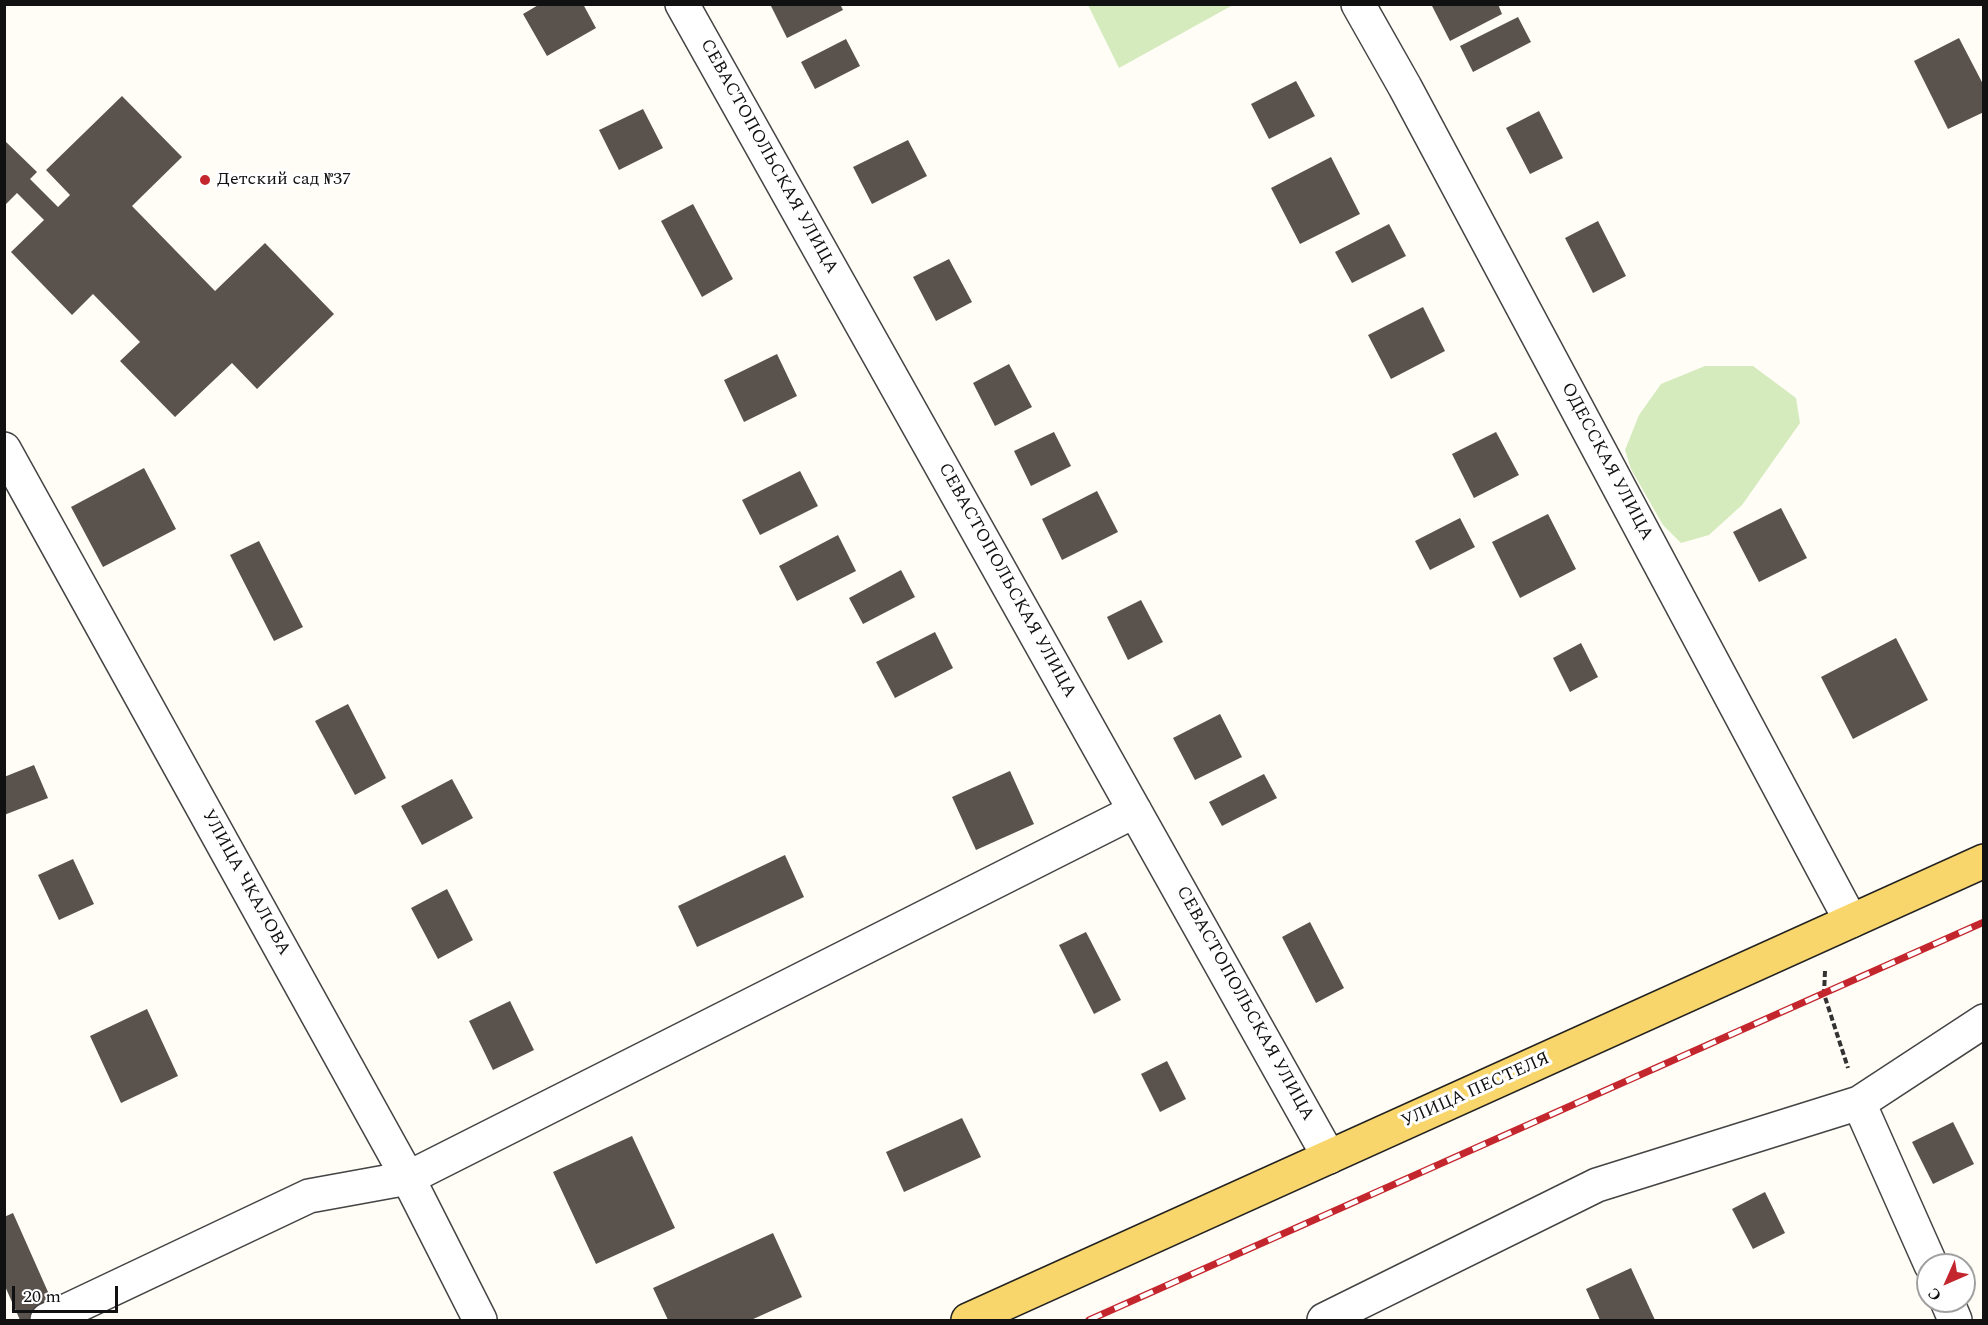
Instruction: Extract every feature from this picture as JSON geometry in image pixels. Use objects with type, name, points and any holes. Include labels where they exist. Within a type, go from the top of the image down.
[{"type":"main road","name":"УЛИЦА ПЕСТЕЛЯ","points":[[968,1320],[1983,861]]},
{"type":"street","name":"СЕВАСТОПОЛЬСКАЯ УЛИЦА","points":[[682,4],[1329,1157]]},
{"type":"street","name":"ОДЕССКАЯ УЛИЦА","points":[[1358,4],[1405,87],[1839,926]]},
{"type":"street","name":"УЛИЦА ЧКАЛОВА","points":[[4,449],[408,1178],[480,1320]]},
{"type":"street","points":[[47,1320],[309,1196],[408,1178],[1135,811]]},
{"type":"street","points":[[1324,1320],[1598,1185],[1859,1103],[1983,1021]]},
{"type":"street","points":[[1859,1103],[1926,1253]]},
{"type":"path","points":[[1839,926],[1824,994],[1859,1103]]},
{"type":"green space","points":[[1088,5],[1233,5],[1119,68]]},
{"type":"green space","points":[[1705,366],[1753,366],[1796,398],[1800,423],[1742,505],[1709,535],[1681,543],[1663,525],[1631,469],[1625,450],[1639,415],[1661,384]]},
{"type":"building","points":[[540,4],[583,4],[596,28],[547,56],[523,14]]},
{"type":"building","points":[[770,4],[840,4],[843,10],[787,38]]},
{"type":"building","points":[[1431,4],[1498,4],[1502,14],[1450,41]]},
{"type":"building","points":[[1518,17],[1531,42],[1473,72],[1460,46]]},
{"type":"building","points":[[1959,38],[1984,86],[1984,112],[1948,129],[1914,61]]},
{"type":"building","points":[[846,39],[860,66],[815,89],[801,62]]},
{"type":"building","points":[[1296,81],[1315,116],[1269,139],[1251,104]]},
{"type":"building","points":[[122,96],[182,157],[132,206],[215,291],[265,243],[334,314],[257,389],[232,363],[175,417],[120,361],[140,342],[93,294],[72,315],[11,252],[44,220],[17,193],[4,206],[4,140],[37,172],[30,179],[58,207],[70,195],[46,170]]},
{"type":"building","points":[[643,109],[663,148],[619,170],[599,130]]},
{"type":"building","points":[[1539,111],[1563,158],[1530,174],[1506,128]]},
{"type":"building","points":[[908,140],[927,176],[872,204],[853,167]]},
{"type":"building","points":[[1331,157],[1360,214],[1300,244],[1271,188]]},
{"type":"building","points":[[693,204],[733,279],[702,297],[661,221]]},
{"type":"building","points":[[1598,221],[1626,276],[1593,293],[1565,238]]},
{"type":"building","points":[[1389,224],[1406,256],[1352,283],[1335,252]]},
{"type":"building","points":[[949,259],[972,302],[936,321],[913,277]]},
{"type":"building","points":[[1423,307],[1445,351],[1391,379],[1368,335]]},
{"type":"building","points":[[777,354],[797,396],[744,422],[724,380]]},
{"type":"building","points":[[1009,364],[1032,407],[995,426],[973,383]]},
{"type":"building","points":[[1054,432],[1071,466],[1031,486],[1014,451]]},
{"type":"building","points":[[1496,432],[1519,475],[1474,498],[1452,454]]},
{"type":"building","points":[[144,468],[176,529],[103,567],[71,507]]},
{"type":"building","points":[[800,471],[818,506],[760,535],[742,500]]},
{"type":"building","points":[[1097,491],[1118,532],[1062,560],[1042,519]]},
{"type":"building","points":[[1781,508],[1807,558],[1759,582],[1733,532]]},
{"type":"building","points":[[1548,514],[1576,569],[1520,598],[1492,542]]},
{"type":"building","points":[[1460,518],[1475,547],[1430,570],[1415,541]]},
{"type":"building","points":[[838,535],[856,571],[797,601],[779,566]]},
{"type":"building","points":[[259,541],[303,627],[274,641],[230,555]]},
{"type":"building","points":[[901,570],[915,597],[863,624],[849,598]]},
{"type":"building","points":[[1141,600],[1163,642],[1128,660],[1107,617]]},
{"type":"building","points":[[935,632],[953,668],[895,698],[876,662]]},
{"type":"building","points":[[1896,638],[1928,700],[1853,739],[1821,677]]},
{"type":"building","points":[[1581,643],[1598,677],[1570,692],[1553,658]]},
{"type":"building","points":[[348,704],[386,778],[355,795],[315,721]]},
{"type":"building","points":[[1220,714],[1242,757],[1195,780],[1173,738]]},
{"type":"building","points":[[34,765],[48,798],[4,815],[4,777]]},
{"type":"building","points":[[1010,771],[1034,824],[976,850],[952,797]]},
{"type":"building","points":[[1264,774],[1277,798],[1222,826],[1209,802]]},
{"type":"building","points":[[452,779],[473,818],[422,845],[401,806]]},
{"type":"building","points":[[785,855],[804,897],[697,947],[678,906]]},
{"type":"building","points":[[73,859],[94,904],[59,920],[38,875]]},
{"type":"building","points":[[447,889],[473,940],[438,959],[411,908]]},
{"type":"building","points":[[1310,922],[1344,988],[1316,1003],[1282,937]]},
{"type":"building","points":[[1086,932],[1121,1000],[1094,1014],[1059,945]]},
{"type":"building","points":[[510,1001],[534,1050],[493,1070],[469,1021]]},
{"type":"building","points":[[147,1009],[178,1076],[121,1103],[90,1036]]},
{"type":"building","points":[[1167,1061],[1186,1099],[1160,1112],[1141,1074]]},
{"type":"building","points":[[962,1118],[981,1157],[904,1192],[886,1152]]},
{"type":"building","points":[[1953,1122],[1974,1164],[1933,1184],[1912,1142]]},
{"type":"building","points":[[632,1136],[675,1228],[596,1264],[553,1172]]},
{"type":"building","points":[[1765,1192],[1785,1233],[1753,1249],[1732,1209]]},
{"type":"building","points":[[13,1213],[56,1310],[32,1320],[20,1320],[4,1284],[4,1217]]},
{"type":"building","points":[[773,1233],[802,1297],[751,1320],[668,1320],[653,1288]]},
{"type":"building","points":[[1631,1268],[1655,1320],[1600,1320],[1586,1289]]},
{"type":"railway","points":[[1089,1320],[1984,922]]},
{"type":"place","name":"Детский сад №37","points":[[205,180]]}]
